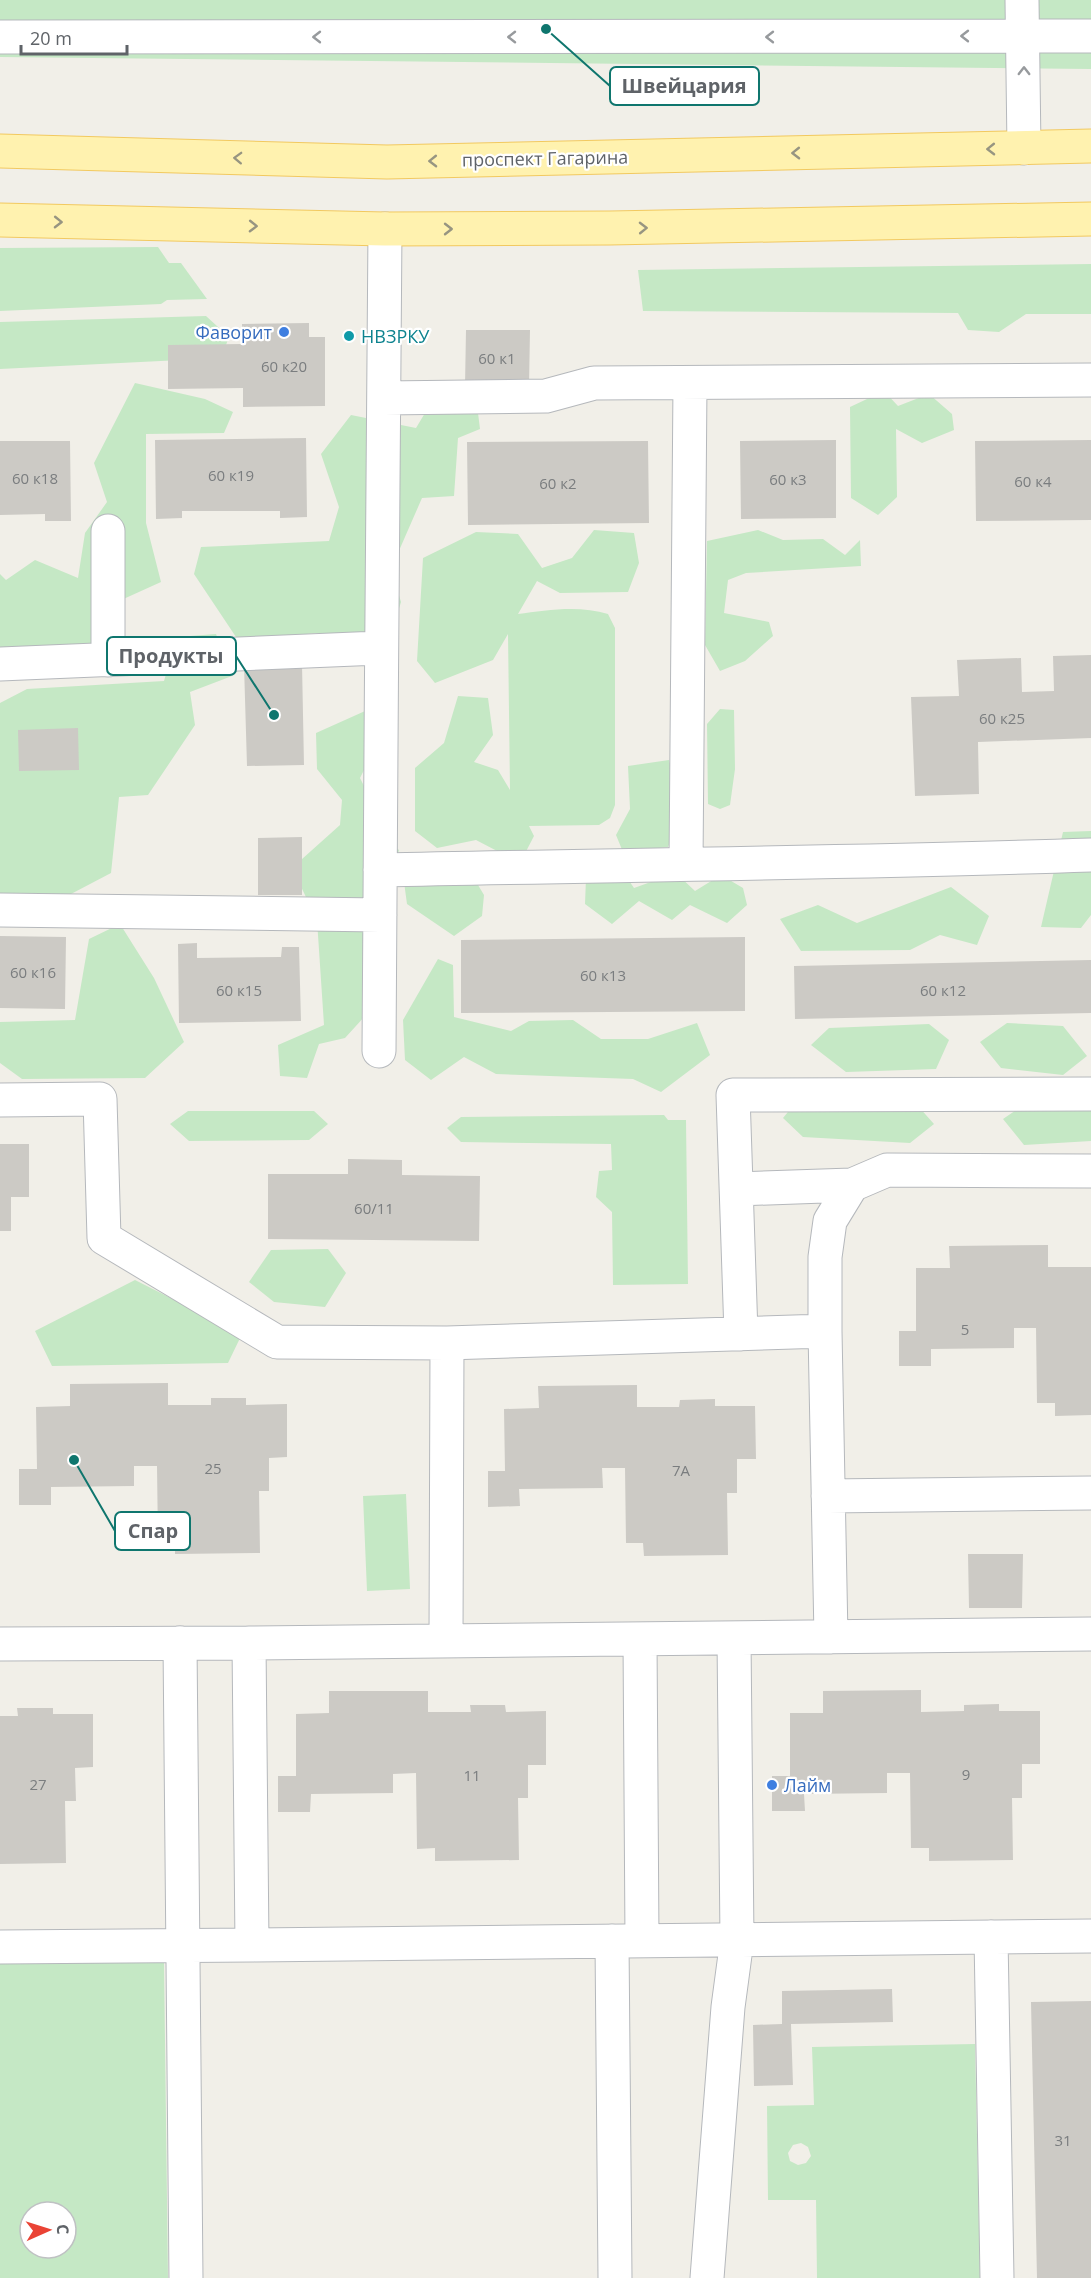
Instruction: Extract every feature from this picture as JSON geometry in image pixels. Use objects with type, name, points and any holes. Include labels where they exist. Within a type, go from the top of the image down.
[{"type":"main road","name":"проспект Гагарина","points":[[0,151],[387,162],[1091,146]]},
{"type":"main road","points":[[0,220],[385,229],[622,228],[1091,219]]},
{"type":"street","points":[[1022,0],[1024,148]]},
{"type":"street","points":[[0,38],[1091,36]]},
{"type":"street","points":[[379,1051],[380,648],[385,229]]},
{"type":"street","points":[[384,398],[546,396],[594,383],[1091,380]]},
{"type":"street","points":[[686,864],[690,384]]},
{"type":"street","points":[[108,531],[108,660]]},
{"type":"street","points":[[0,664],[380,648]]},
{"type":"street","points":[[380,870],[853,863],[1091,855]]},
{"type":"street","points":[[0,910],[380,915]]},
{"type":"street","points":[[741,1334],[733,1095],[1091,1094]]},
{"type":"street","points":[[0,1100],[100,1099],[104,1238],[277,1342],[447,1343],[825,1331]]},
{"type":"street","points":[[737,1189],[852,1185],[887,1170],[1091,1171]]},
{"type":"street","points":[[831,1636],[825,1257],[830,1221],[852,1185]]},
{"type":"street","points":[[446,1640],[447,1343]]},
{"type":"street","points":[[828,1496],[1091,1493]]},
{"type":"street","points":[[0,1644],[1091,1634]]},
{"type":"street","points":[[707,2278],[728,2007],[737,1940],[734,1638]]},
{"type":"street","points":[[615,2278],[640,1639]]},
{"type":"street","points":[[180,1643],[186,2278]]},
{"type":"street","points":[[249,1643],[252,1944]]},
{"type":"street","points":[[0,1947],[1091,1936]]},
{"type":"street","points":[[991,1937],[997,2278]]},
{"type":"green space","points":[[0,0],[1091,0],[1091,69],[0,57]]},
{"type":"green space","points":[[158,247],[169,263],[181,263],[207,299],[167,300],[161,304],[0,311],[0,248]]},
{"type":"green space","points":[[1091,264],[1091,314],[1026,314],[999,332],[968,330],[958,313],[643,311],[638,270]]},
{"type":"green space","points":[[206,316],[229,337],[221,358],[0,369],[0,322]]},
{"type":"green space","points":[[135,383],[205,399],[233,412],[224,433],[146,434],[146,523],[161,582],[108,606],[105,643],[52,669],[0,647],[0,574],[6,580],[35,560],[78,578],[85,533],[107,502],[94,463]]},
{"type":"green space","points":[[884,391],[898,406],[929,394],[952,414],[954,430],[922,443],[896,429],[897,497],[878,515],[851,498],[850,407]]},
{"type":"green space","points":[[431,403],[477,405],[480,429],[458,438],[454,496],[422,498],[391,569],[401,602],[391,634],[355,660],[318,633],[238,640],[194,574],[201,547],[329,541],[339,507],[321,454],[351,415],[416,428]]},
{"type":"green space","points":[[594,530],[634,533],[639,563],[628,592],[560,593],[537,581],[518,614],[563,609],[597,611],[608,614],[615,628],[615,805],[610,818],[599,825],[529,826],[534,836],[520,863],[476,840],[437,848],[415,831],[415,768],[444,743],[458,696],[488,698],[493,735],[474,762],[498,770],[510,790],[508,634],[493,660],[435,683],[417,661],[423,558],[476,532],[518,534],[542,568],[572,558]]},
{"type":"green space","points":[[758,530],[783,540],[823,539],[845,555],[860,540],[861,566],[746,573],[728,580],[724,613],[769,622],[773,636],[745,661],[720,671],[705,645],[707,541]]},
{"type":"green space","points":[[216,634],[232,676],[190,692],[195,725],[148,795],[119,797],[111,873],[50,905],[0,898],[0,703],[27,689],[164,681],[177,637]]},
{"type":"green space","points":[[374,707],[387,724],[360,778],[373,804],[366,825],[399,850],[370,956],[386,993],[345,1038],[319,1044],[307,1078],[280,1076],[278,1045],[324,1025],[317,920],[292,868],[340,825],[342,800],[317,769],[316,733]]},
{"type":"green space","points":[[720,709],[734,710],[735,769],[730,805],[720,809],[708,804],[707,724]]},
{"type":"green space","points":[[669,760],[682,812],[668,847],[623,852],[616,835],[630,809],[628,766]]},
{"type":"green space","points":[[1091,831],[1091,915],[1081,928],[1041,927],[1063,832]]},
{"type":"green space","points":[[621,869],[634,888],[676,873],[695,891],[721,875],[743,888],[747,905],[727,923],[690,905],[672,920],[639,901],[612,924],[585,904],[586,878]]},
{"type":"green space","points":[[472,875],[484,895],[482,916],[454,936],[407,904],[404,882]]},
{"type":"green space","points":[[951,887],[989,916],[977,945],[940,935],[910,950],[801,951],[780,919],[818,905],[857,923]]},
{"type":"green space","points":[[120,924],[154,978],[184,1042],[145,1078],[22,1079],[0,1063],[0,1022],[75,1020],[89,939]]},
{"type":"green space","points":[[438,959],[453,965],[454,1017],[511,1031],[529,1021],[573,1020],[601,1039],[648,1039],[697,1023],[710,1055],[661,1092],[633,1079],[496,1074],[464,1057],[431,1080],[405,1060],[403,1020]]},
{"type":"green space","points":[[1007,1023],[1063,1026],[1087,1056],[1063,1075],[1001,1068],[980,1042]]},
{"type":"green space","points":[[929,1024],[949,1040],[936,1069],[846,1072],[811,1045],[829,1028]]},
{"type":"green space","points":[[1054,1084],[1091,1086],[1091,1141],[1024,1145],[1003,1119]]},
{"type":"green space","points":[[902,1088],[934,1124],[910,1143],[803,1137],[783,1118],[806,1090]]},
{"type":"green space","points":[[188,1111],[314,1111],[328,1124],[309,1140],[189,1141],[170,1124]]},
{"type":"green space","points":[[664,1115],[668,1120],[686,1120],[688,1284],[613,1285],[612,1212],[596,1197],[599,1171],[612,1170],[611,1144],[461,1142],[447,1128],[461,1117]]},
{"type":"green space","points":[[328,1249],[346,1273],[325,1307],[274,1302],[249,1282],[271,1250]]},
{"type":"green space","points":[[135,1280],[242,1334],[228,1363],[52,1366],[35,1331]]},
{"type":"green space","points":[[406,1494],[410,1589],[367,1591],[363,1496]]},
{"type":"green space","points":[[164,1962],[168,2278],[0,2278],[0,1963]]},
{"type":"green space","points":[[975,2044],[980,2278],[817,2278],[816,2200],[768,2200],[767,2106],[814,2105],[812,2047]],"holes":[[[801,2143],[808,2147],[811,2156],[806,2163],[798,2165],[790,2161],[788,2153],[793,2145]]]},
{"type":"building","points":[[309,323],[309,337],[325,337],[325,406],[243,407],[243,388],[168,389],[168,345],[242,344],[242,324]]},
{"type":"building","points":[[466,330],[530,330],[529,386],[465,386]]},
{"type":"building","points":[[306,438],[307,517],[280,518],[280,511],[182,511],[182,518],[156,519],[155,440]]},
{"type":"building","points":[[836,440],[836,518],[741,519],[740,441]]},
{"type":"building","points":[[1091,440],[1091,520],[976,521],[975,441]]},
{"type":"building","points":[[0,441],[70,441],[71,521],[45,521],[45,514],[0,515]]},
{"type":"building","points":[[648,441],[649,523],[468,525],[467,442]]},
{"type":"building","points":[[1091,655],[1091,738],[978,742],[979,794],[915,796],[911,697],[959,696],[957,660],[1021,658],[1022,692],[1054,691],[1053,656]]},
{"type":"building","points":[[302,664],[304,765],[247,766],[244,665]]},
{"type":"building","points":[[78,728],[79,770],[19,771],[18,730]]},
{"type":"building","points":[[302,837],[302,895],[258,895],[258,838]]},
{"type":"building","points":[[0,936],[66,937],[65,1009],[0,1008]]},
{"type":"building","points":[[745,937],[745,1011],[461,1013],[461,940]]},
{"type":"building","points":[[197,943],[197,958],[281,957],[282,947],[299,947],[301,1021],[179,1023],[178,944]]},
{"type":"building","points":[[1091,960],[1091,1013],[795,1019],[794,966]]},
{"type":"building","points":[[0,1144],[29,1144],[29,1197],[11,1197],[11,1231],[0,1231]]},
{"type":"building","points":[[348,1159],[402,1160],[402,1175],[480,1176],[479,1241],[268,1239],[268,1174],[348,1174]]},
{"type":"building","points":[[1048,1245],[1048,1267],[1091,1267],[1091,1415],[1055,1416],[1055,1403],[1037,1403],[1036,1328],[1014,1328],[1014,1348],[931,1349],[931,1366],[899,1366],[899,1331],[916,1331],[916,1268],[950,1268],[949,1246]]},
{"type":"building","points":[[168,1383],[168,1405],[211,1405],[211,1398],[246,1398],[246,1405],[287,1404],[287,1457],[269,1458],[269,1491],[259,1491],[260,1553],[175,1554],[175,1541],[158,1542],[157,1466],[134,1466],[134,1486],[51,1487],[51,1505],[19,1505],[19,1469],[37,1469],[36,1407],[70,1406],[70,1384]]},
{"type":"building","points":[[637,1385],[637,1407],[679,1407],[680,1400],[715,1399],[715,1406],[755,1406],[756,1459],[737,1459],[737,1493],[727,1493],[728,1555],[644,1556],[643,1543],[626,1543],[625,1468],[602,1468],[603,1488],[519,1489],[520,1506],[488,1507],[488,1471],[505,1471],[504,1409],[539,1408],[538,1386]]},
{"type":"building","points":[[968,1554],[1023,1554],[1022,1608],[969,1608]]},
{"type":"building","points":[[921,1690],[921,1712],[964,1711],[964,1705],[999,1704],[999,1711],[1040,1711],[1040,1764],[1022,1764],[1022,1798],[1012,1798],[1013,1860],[929,1861],[929,1848],[911,1848],[910,1773],[887,1773],[887,1793],[804,1794],[805,1811],[772,1811],[772,1776],[790,1776],[790,1713],[823,1713],[823,1691]]},
{"type":"building","points":[[329,1691],[428,1691],[428,1712],[471,1712],[470,1705],[505,1705],[506,1712],[546,1711],[546,1765],[528,1765],[528,1798],[518,1798],[519,1860],[435,1861],[435,1848],[417,1849],[416,1773],[393,1774],[393,1793],[311,1794],[310,1812],[278,1812],[278,1776],[296,1776],[296,1714],[329,1713]]},
{"type":"building","points":[[17,1708],[53,1708],[53,1714],[93,1714],[93,1767],[75,1768],[76,1801],[65,1801],[66,1863],[0,1864],[0,1716],[18,1716]]},
{"type":"building","points":[[892,1989],[893,2022],[791,2024],[793,2085],[754,2086],[753,2025],[782,2024],[782,1991]]},
{"type":"building","points":[[1091,2001],[1091,2278],[1037,2278],[1031,2002]]},
{"type":"place","name":"Швейцария","points":[[546,29]]},
{"type":"place","name":"Фаворит","points":[[284,332]]},
{"type":"place","name":"НВЗРКУ","points":[[349,336]]},
{"type":"place","name":"Продукты","points":[[274,715]]},
{"type":"place","name":"Спар","points":[[74,1460]]},
{"type":"place","name":"Лайм","points":[[772,1785]]}]
